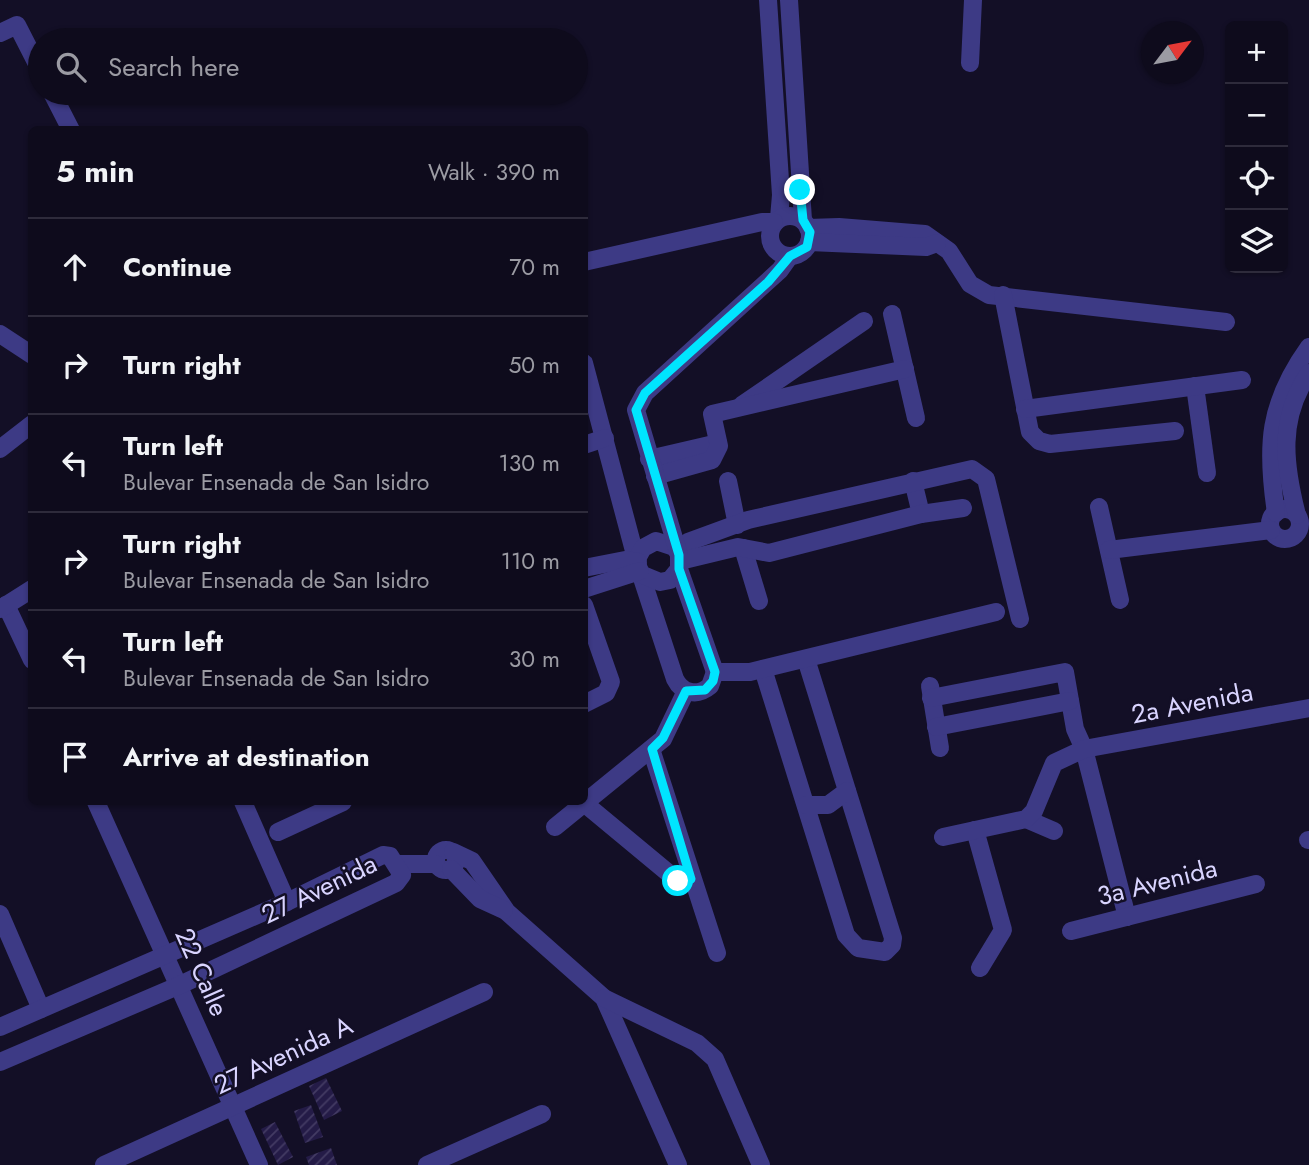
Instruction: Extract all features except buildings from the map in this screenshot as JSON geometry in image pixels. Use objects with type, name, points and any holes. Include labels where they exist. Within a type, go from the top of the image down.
[{"type":"street","points":[[768,0],[781,195],[777,220],[770,232],[770,242],[780,254],[790,256],[800,253],[807,230],[789,0]]},
{"type":"street","points":[[970,63],[973,0]]},
{"type":"street","points":[[0,33],[17,24],[28,46]]},
{"type":"street","points":[[58,105],[69,126]]},
{"type":"street","points":[[588,261],[794,216],[807,230],[926,247],[937,243],[949,251],[975,289],[989,295],[1226,322]]},
{"type":"street","points":[[680,685],[705,690],[713,681],[715,672],[677,557],[636,416],[640,398],[780,270],[790,256]]},
{"type":"street","points":[[1003,295],[1030,432],[1039,441],[1051,444],[1175,430]]},
{"type":"street","points":[[892,314],[916,418]]},
{"type":"street","points":[[734,411],[864,321]]},
{"type":"street","points":[[0,334],[28,352]]},
{"type":"street","points":[[1304,378],[1281,399],[1270,437],[1273,521],[1279,538],[1290,538],[1300,526],[1284,438],[1304,378],[1309,347]]},
{"type":"street","points":[[652,467],[709,462],[718,451],[712,414],[905,369]]},
{"type":"street","points":[[1025,409],[1242,380]]},
{"type":"street","points":[[588,385],[597,430],[680,685],[670,727],[652,749],[588,800]]},
{"type":"street","points":[[1195,386],[1207,473]]},
{"type":"street","points":[[0,449],[28,427]]},
{"type":"street","points":[[588,567],[612,562],[640,566],[660,582],[674,577],[677,557],[706,534],[967,468],[982,474],[1020,619]]},
{"type":"street","points":[[728,481],[737,525]]},
{"type":"street","points":[[913,481],[921,514]]},
{"type":"street","points":[[640,566],[643,548],[656,541],[677,557],[743,548],[769,552],[921,514],[963,508]]},
{"type":"street","points":[[1099,508],[1120,600]]},
{"type":"street","points":[[1109,550],[1273,521],[1287,509],[1297,515]]},
{"type":"street","points":[[743,548],[759,601]]},
{"type":"street","points":[[588,587],[640,566]]},
{"type":"street","points":[[28,591],[3,607],[28,653]]},
{"type":"street","points":[[715,672],[763,669],[996,612]]},
{"type":"street","points":[[588,616],[611,682],[606,692],[588,702]]},
{"type":"street","points":[[763,669],[848,939],[858,948],[888,951],[892,946],[892,938],[806,659]]},
{"type":"street","points":[[940,748],[930,692],[1065,672],[1075,729],[1084,749],[1127,917]]},
{"type":"street","points":[[936,727],[1070,701]]},
{"type":"street","name":"2a Avenida","points":[[1026,818],[1034,811],[1054,763],[1084,749],[1309,708]]},
{"type":"street","points":[[652,749],[691,879],[717,953]]},
{"type":"street","points":[[806,805],[828,805],[847,791]]},
{"type":"street","name":"22 Calle","points":[[97,805],[259,1165]]},
{"type":"street","points":[[244,805],[287,902]]},
{"type":"street","points":[[555,827],[582,805]]},
{"type":"street","points":[[586,805],[678,881],[691,879]]},
{"type":"street","points":[[278,832],[319,807]]},
{"type":"street","points":[[943,837],[1026,818],[1054,831]]},
{"type":"street","points":[[975,830],[1003,930],[980,968]]},
{"type":"street","name":"27 Avenida","points":[[0,1027],[167,956],[383,855],[390,856],[402,875],[396,883],[180,985],[0,1062]]},
{"type":"street","points":[[396,864],[446,862],[480,899],[507,912],[604,999],[697,1043],[715,1059],[761,1165]]},
{"type":"street","name":"3a Avenida","points":[[1071,931],[1256,884]]},
{"type":"street","points":[[0,914],[41,1009]]},
{"type":"street","name":"27 Avenida A","points":[[104,1165],[484,992]]},
{"type":"street","points":[[604,999],[678,1165]]},
{"type":"street","points":[[426,1165],[542,1114]]},
{"type":"route","points":[[678,881],[691,879],[652,749],[663,738],[677,715],[686,691],[692,693],[705,690],[713,681],[715,672],[679,569],[679,555],[674,547],[637,422],[637,404],[645,393],[768,282],[790,256],[796,256],[807,247],[810,232],[803,220],[800,190]]}]
